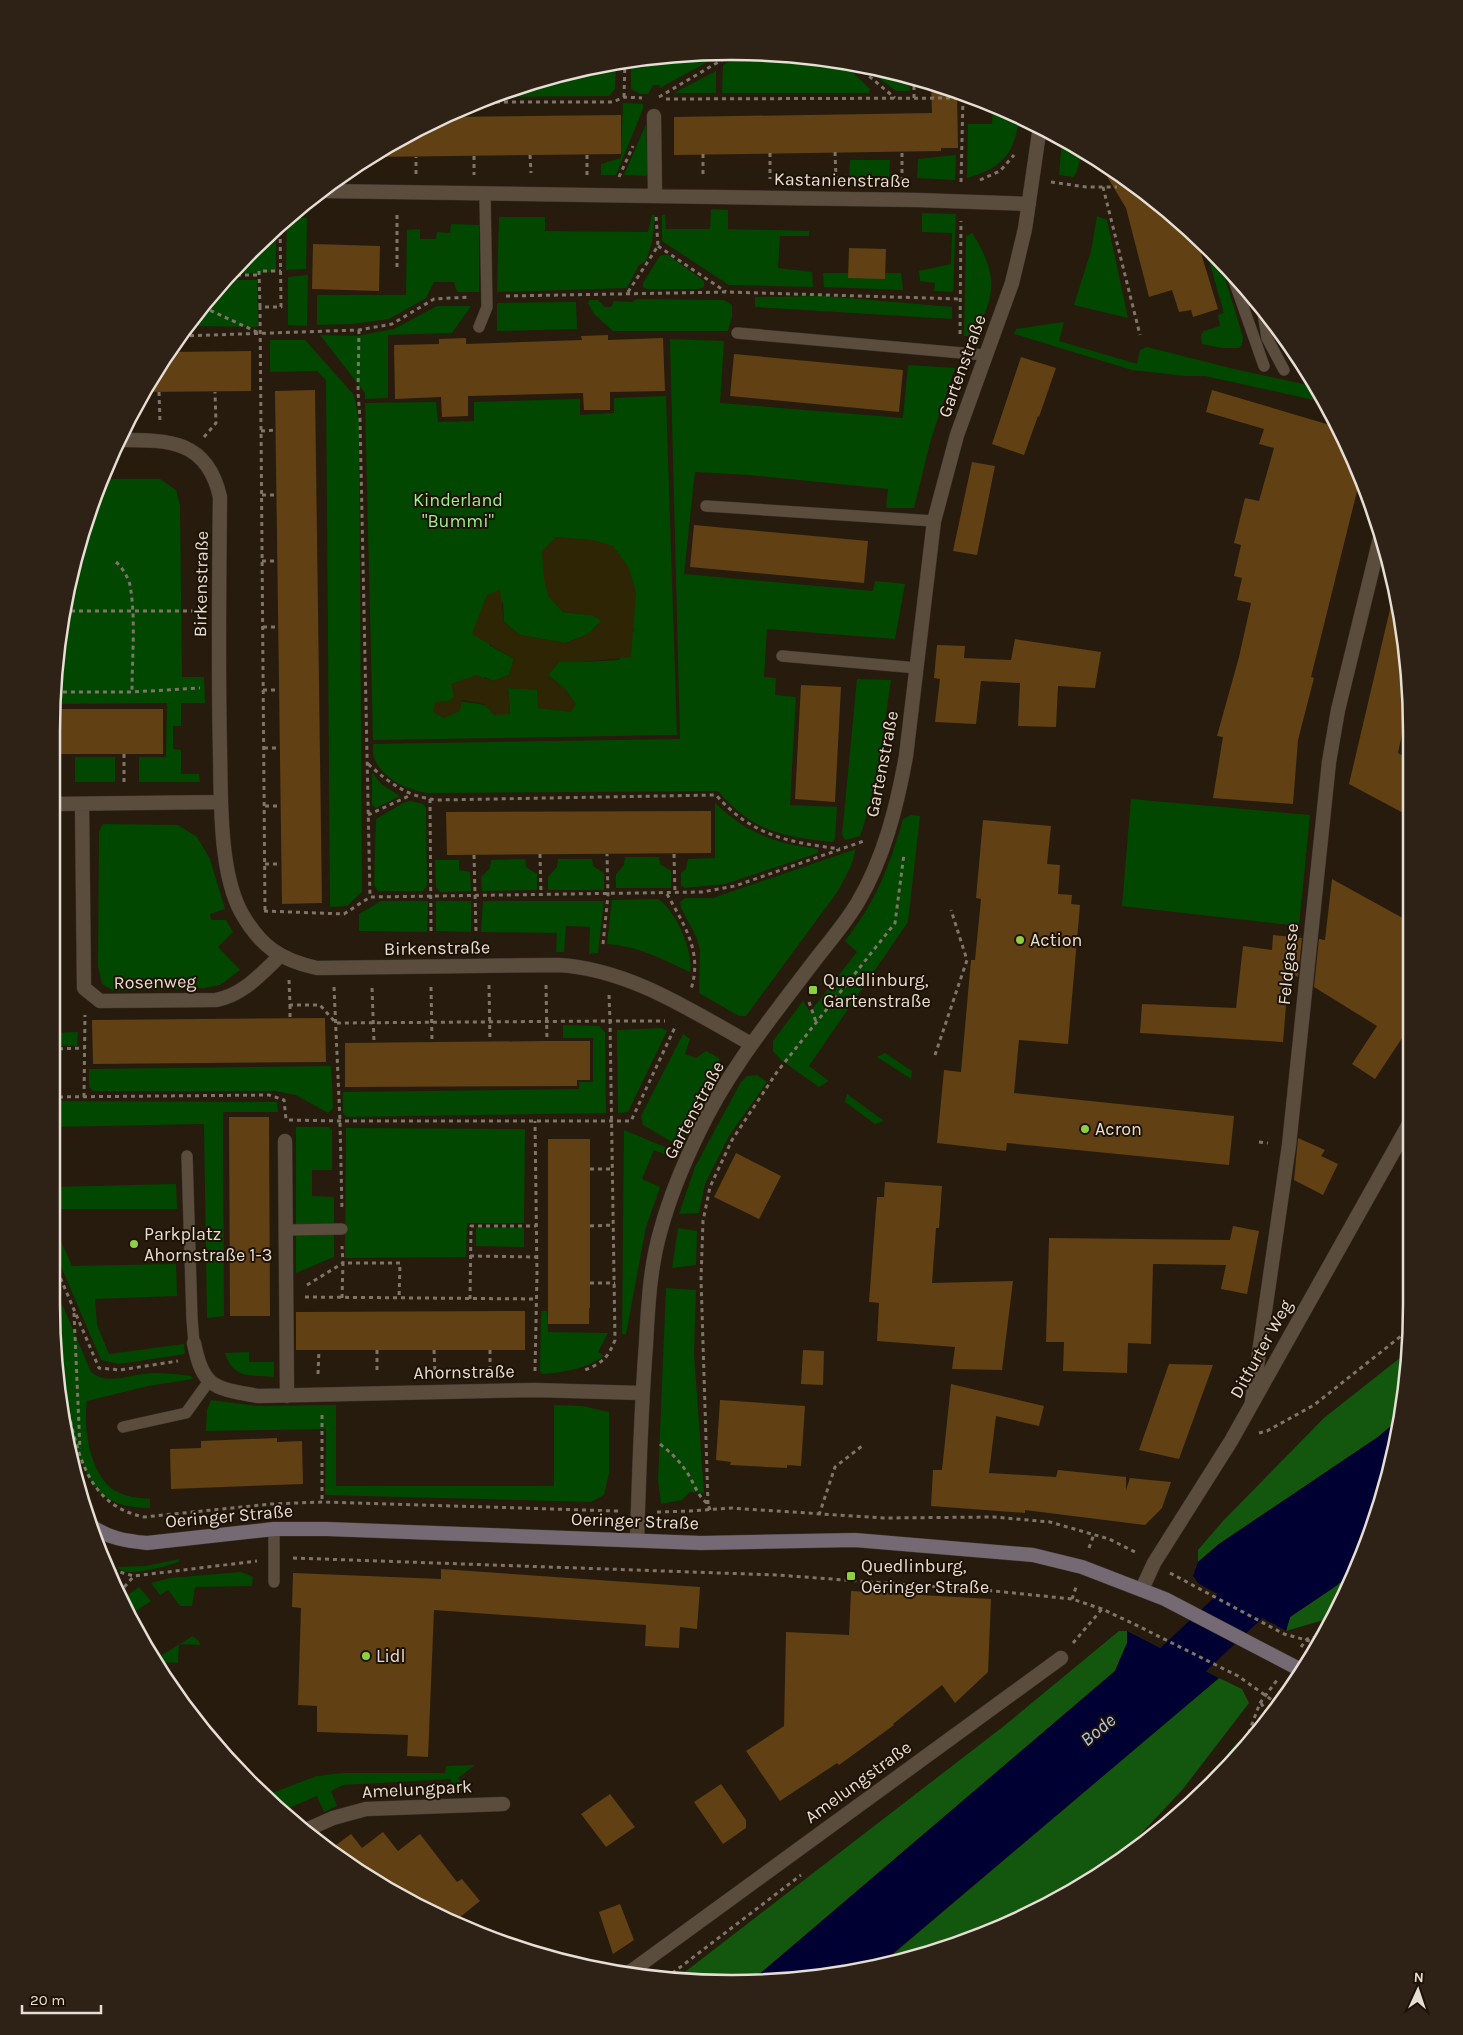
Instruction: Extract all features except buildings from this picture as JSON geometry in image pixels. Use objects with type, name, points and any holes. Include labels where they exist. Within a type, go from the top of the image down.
[{"type":"main road","name":"Oeringer Straße","points":[[102,1534],[122,1540],[147,1542],[274,1529],[327,1529],[702,1543],[855,1540],[1000,1552],[1068,1563],[1142,1589],[1296,1667]]},
{"type":"street","points":[[654,116],[655,196]]},
{"type":"street","name":"Gartenstraße","points":[[636,1540],[642,1393],[648,1306],[653,1266],[663,1223],[671,1197],[699,1132],[751,1044],[850,914],[866,887],[886,834],[900,787],[917,668],[934,521],[950,457],[1012,283],[1029,204],[1039,135]]},
{"type":"street","name":"Kastanienstraße","points":[[334,191],[961,201],[1029,204]]},
{"type":"street","name":"Birkenstraße","points":[[127,440],[160,440],[178,444],[192,451],[204,461],[213,474],[220,497],[218,687],[221,802],[226,861],[241,911],[275,961],[317,968],[546,965],[581,967],[643,985],[751,1044]]},
{"type":"street","name":"Feldgasse","points":[[1252,1401],[1289,1145],[1329,762],[1340,702],[1377,548]]},
{"type":"street","points":[[60,804],[221,802]]},
{"type":"street","points":[[82,804],[84,988]]},
{"type":"street","name":"Rosenweg","points":[[84,988],[100,1001],[216,1000],[227,998],[246,987],[275,961]]},
{"type":"street","name":"Ditfurter Weg","points":[[1142,1589],[1154,1563],[1231,1441],[1403,1135]]},
{"type":"street","points":[[285,1141],[287,1396]]},
{"type":"street","points":[[194,1343],[203,1373],[210,1381]]},
{"type":"street","name":"Ahornstraße","points":[[210,1381],[221,1390],[258,1396],[405,1391],[534,1390],[642,1393]]},
{"type":"street","name":"Amelungstraße","points":[[636,1968],[1060,1658]]},
{"type":"street","name":"Amelungpark","points":[[312,1827],[333,1818],[366,1809],[503,1804]]},
{"type":"lane","points":[[479,327],[487,308],[485,194]]},
{"type":"lane","points":[[1238,291],[1264,366]]},
{"type":"lane","points":[[1265,324],[1267,338],[1284,370]]},
{"type":"lane","points":[[737,333],[985,355]]},
{"type":"lane","points":[[706,506],[934,521]]},
{"type":"lane","points":[[782,656],[917,668]]},
{"type":"lane","points":[[187,1156],[194,1343]]},
{"type":"lane","points":[[286,1230],[342,1229]]},
{"type":"lane","points":[[123,1427],[186,1413],[210,1381]]},
{"type":"lane","points":[[274,1529],[274,1582]]},
{"type":"path","points":[[624,97],[625,69]]},
{"type":"path","points":[[867,74],[896,98]]},
{"type":"path","points":[[914,86],[914,98]]},
{"type":"path","points":[[500,102],[613,102],[624,97],[648,99]]},
{"type":"path","points":[[655,99],[952,98]]},
{"type":"path","points":[[959,352],[963,102]]},
{"type":"path","points":[[835,152],[836,182]]},
{"type":"path","points":[[902,152],[902,184]]},
{"type":"path","points":[[770,153],[770,182]]},
{"type":"path","points":[[703,154],[703,168]]},
{"type":"path","points":[[530,155],[531,168]]},
{"type":"path","points":[[587,155],[587,168]]},
{"type":"path","points":[[474,156],[474,168]]},
{"type":"path","points":[[416,157],[416,168]]},
{"type":"path","points":[[1033,179],[1086,187],[1116,187]]},
{"type":"path","points":[[1103,187],[1140,335]]},
{"type":"path","points":[[397,192],[397,267]]},
{"type":"path","points":[[628,293],[658,246],[655,196]]},
{"type":"path","points":[[260,307],[281,307],[280,235]]},
{"type":"path","points":[[658,246],[727,292]]},
{"type":"path","points":[[265,911],[259,271],[280,271]]},
{"type":"path","points":[[240,275],[259,275]]},
{"type":"path","points":[[190,336],[359,330],[392,324],[434,298],[727,292],[960,299]]},
{"type":"path","points":[[210,310],[260,333]]},
{"type":"path","points":[[359,330],[358,392],[370,897]]},
{"type":"path","points":[[159,392],[160,440]]},
{"type":"path","points":[[192,451],[216,423],[215,392]]},
{"type":"path","points":[[261,431],[275,430]]},
{"type":"path","points":[[262,495],[276,495]]},
{"type":"path","points":[[262,561],[277,561]]},
{"type":"path","points":[[116,562],[129,583],[132,611],[132,692]]},
{"type":"path","points":[[71,612],[219,612]]},
{"type":"path","points":[[263,627],[278,627]]},
{"type":"path","points":[[61,692],[132,692],[218,687]]},
{"type":"path","points":[[264,690],[279,690]]},
{"type":"path","points":[[264,748],[280,748]]},
{"type":"path","points":[[124,754],[124,761]]},
{"type":"path","points":[[368,763],[389,783],[411,795],[430,799],[716,795],[734,813],[757,830],[793,843],[841,850]]},
{"type":"path","points":[[368,816],[411,795]]},
{"type":"path","points":[[430,799],[431,932]]},
{"type":"path","points":[[264,806],[280,806]]},
{"type":"path","points":[[241,911],[344,914],[370,897],[675,894],[709,891],[735,886],[886,834]]},
{"type":"path","points":[[710,1510],[708,1504],[700,1279],[703,1221],[710,1188],[732,1140],[777,1072],[895,923],[905,844]]},
{"type":"path","points":[[540,854],[541,895]]},
{"type":"path","points":[[603,944],[608,895],[606,854]]},
{"type":"path","points":[[674,854],[675,894]]},
{"type":"path","points":[[474,855],[476,932]]},
{"type":"path","points":[[265,864],[281,864]]},
{"type":"path","points":[[667,894],[689,936],[695,955],[695,973],[684,1007]]},
{"type":"path","points":[[935,1055],[967,960],[952,910]]},
{"type":"path","points":[[275,961],[289,979],[290,1018]]},
{"type":"path","points":[[546,965],[547,1041]]},
{"type":"path","points":[[431,966],[432,1042]]},
{"type":"path","points":[[488,966],[490,1042]]},
{"type":"path","points":[[333,968],[340,1121],[342,1298]]},
{"type":"path","points":[[371,968],[374,1042]]},
{"type":"path","points":[[84,988],[84,1097]]},
{"type":"path","points":[[809,1000],[816,1022]]},
{"type":"path","points":[[286,1119],[340,1121],[631,1121],[678,1021],[336,1023],[320,1005],[290,1004]]},
{"type":"path","points":[[582,1371],[601,1363],[610,1352],[615,1340],[610,1021]]},
{"type":"path","points":[[60,1049],[85,1048]]},
{"type":"path","points":[[60,1097],[269,1095],[284,1100],[286,1119],[285,1141]]},
{"type":"path","points":[[534,1390],[536,1299],[535,1121]]},
{"type":"path","points":[[590,1169],[613,1169]]},
{"type":"path","points":[[590,1226],[614,1225]]},
{"type":"path","points":[[470,1299],[471,1226],[536,1226]]},
{"type":"path","points":[[470,1256],[536,1257]]},
{"type":"path","points":[[287,1296],[342,1264],[400,1263],[400,1299]]},
{"type":"path","points":[[60,1277],[99,1368],[120,1370],[197,1357]]},
{"type":"path","points":[[590,1283],[615,1283]]},
{"type":"path","points":[[287,1296],[400,1299],[536,1299]]},
{"type":"path","points":[[74,1309],[80,1454]]},
{"type":"path","points":[[1231,1441],[1267,1431],[1314,1405],[1402,1335]]},
{"type":"path","points":[[318,1367],[319,1350]]},
{"type":"path","points":[[376,1350],[377,1367]]},
{"type":"path","points":[[434,1350],[434,1365]]},
{"type":"path","points":[[490,1350],[490,1366]]},
{"type":"path","points":[[322,1395],[322,1502]]},
{"type":"path","points":[[70,1417],[80,1454],[94,1488],[108,1501],[129,1514],[144,1517],[271,1504],[322,1502],[638,1511],[731,1508],[883,1518],[994,1517],[1050,1522],[1094,1534]]},
{"type":"path","points":[[641,1427],[681,1464],[691,1478],[701,1499],[708,1504]]},
{"type":"path","points":[[819,1515],[835,1467],[862,1446]]},
{"type":"path","points":[[116,1572],[134,1576],[274,1558],[326,1558],[777,1575],[994,1591],[1072,1599],[1102,1609],[1238,1676],[1272,1701]]},
{"type":"path","points":[[124,1588],[134,1576]]},
{"type":"path","points":[[1184,1582],[1284,1634],[1312,1641]]},
{"type":"path","points":[[1060,1658],[1102,1609]]},
{"type":"path","points":[[1250,1729],[1260,1703],[1265,1711]]},
{"type":"green space","points":[[710,60],[660,88],[660,85],[653,85],[648,94],[640,94],[631,89],[631,68],[688,61]]},
{"type":"green space","points":[[732,60],[775,61],[851,71],[870,89],[869,93],[722,93],[723,65]]},
{"type":"green space","points":[[616,71],[615,89],[609,96],[514,97],[558,83]]},
{"type":"green space","points":[[716,71],[716,93],[674,93]]},
{"type":"green space","points":[[877,76],[910,84],[910,91],[896,91]]},
{"type":"green space","points":[[623,103],[643,104],[643,109],[616,175],[601,175],[601,164],[621,158]]},
{"type":"green space","points":[[993,113],[1018,124],[1010,149],[998,164],[967,178],[968,124],[992,124]]},
{"type":"green space","points":[[646,124],[648,174],[646,176],[624,175]]},
{"type":"green space","points":[[1061,147],[1080,158],[1077,171],[1073,177],[1059,175]]},
{"type":"green space","points":[[956,155],[955,180],[917,178],[918,159]]},
{"type":"green space","points":[[850,160],[890,160],[889,179],[849,177]]},
{"type":"green space","points":[[711,209],[728,210],[728,229],[809,231],[809,236],[780,236],[778,268],[812,272],[813,287],[729,285],[662,241],[662,215],[665,215],[666,229],[710,229]]},
{"type":"green space","points":[[922,213],[956,214],[953,292],[934,291],[935,283],[920,281],[919,271],[951,264],[952,233],[922,232]]},
{"type":"green space","points":[[652,215],[655,215],[652,242],[646,261],[639,265],[627,288],[497,292],[499,217],[545,217],[545,231],[648,232]]},
{"type":"green space","points":[[1097,216],[1107,220],[1128,318],[1074,305],[1091,251]]},
{"type":"green space","points":[[300,218],[307,218],[306,269],[286,270],[287,229]]},
{"type":"green space","points":[[451,224],[479,225],[479,292],[457,292],[454,282],[434,282],[426,298],[389,319],[352,324],[317,325],[317,295],[406,295],[407,230],[420,229],[420,239],[436,239],[437,232],[450,233]]},
{"type":"green space","points":[[972,233],[981,247],[991,279],[989,301],[973,337],[964,336],[966,236]]},
{"type":"green space","points":[[276,239],[276,272],[242,273]]},
{"type":"green space","points":[[662,255],[668,255],[704,281],[704,287],[698,289],[647,289],[643,287],[643,283]]},
{"type":"green space","points":[[1209,260],[1225,277],[1243,337],[1242,345],[1239,348],[1222,348],[1202,344],[1201,334],[1204,331],[1220,326],[1218,315],[1224,313]]},
{"type":"green space","points":[[823,273],[901,273],[903,290],[824,287]]},
{"type":"green space","points":[[308,275],[307,326],[288,325],[288,277]]},
{"type":"green space","points":[[235,280],[257,280],[258,327],[197,326]]},
{"type":"green space","points":[[824,296],[952,307],[952,319],[755,307],[755,297]]},
{"type":"green space","points":[[637,299],[724,300],[732,305],[732,317],[728,331],[613,331],[594,314],[588,303],[589,300],[598,300],[605,307],[611,307],[614,301],[632,302]]},
{"type":"green space","points":[[576,302],[577,329],[497,331],[497,303]]},
{"type":"green space","points":[[437,306],[471,306],[452,333],[388,335],[388,398],[365,399],[365,393],[320,335],[356,336],[394,329]]},
{"type":"green space","points":[[1064,322],[1059,341],[1137,364],[1140,350],[1147,347],[1306,385],[1315,400],[1205,376],[1185,376],[1132,370],[1014,334],[1016,329]]},
{"type":"green space","points":[[670,339],[724,341],[720,403],[903,418],[908,365],[955,368],[931,439],[914,508],[886,508],[888,489],[750,475],[695,472],[684,574],[873,591],[875,581],[905,584],[895,639],[767,629],[764,677],[776,678],[775,695],[796,697],[790,805],[837,807],[835,838],[833,842],[798,838],[769,830],[743,815],[718,791],[428,793],[413,790],[397,783],[384,773],[374,758],[373,744],[680,739]]},
{"type":"green space","points":[[270,340],[305,340],[354,395],[359,420],[362,892],[347,906],[330,907],[326,380],[317,371],[270,372]]},
{"type":"green space","name":"Kinderland \"Bummi\"","points":[[666,396],[677,735],[373,740],[365,403],[436,402],[438,422],[474,421],[474,402],[580,399],[580,415],[614,413],[614,398]],"holes":[[[544,566],[634,629],[619,660],[559,661],[548,675],[566,690],[508,688],[510,713],[473,703],[456,701],[435,702],[449,701],[485,677],[493,681],[509,675],[514,659],[489,645],[503,601],[504,622],[520,635],[565,643],[589,634],[602,620],[591,615],[563,612],[553,601],[548,591]]]},
{"type":"green space","points":[[110,479],[160,479],[176,490],[180,505],[182,677],[204,677],[205,703],[181,703],[181,726],[173,726],[173,749],[181,750],[181,774],[199,774],[200,782],[139,782],[139,757],[166,757],[167,703],[61,704],[66,644],[73,600],[83,558]]},
{"type":"green space","points":[[857,679],[891,680],[879,759],[866,817],[860,836],[845,840],[842,835]]},
{"type":"green space","points":[[75,757],[115,757],[115,782],[75,782]]},
{"type":"green space","points":[[372,772],[381,784],[400,796],[376,808],[372,805]]},
{"type":"green space","points":[[1131,799],[1310,815],[1299,926],[1122,906]]},
{"type":"green space","points":[[411,801],[423,804],[426,808],[427,886],[423,891],[378,891],[374,885],[376,819],[405,802]]},
{"type":"green space","points":[[715,803],[750,830],[788,844],[818,849],[818,853],[725,884],[685,888],[681,886],[681,873],[686,869],[688,859],[715,858]]},
{"type":"green space","points":[[911,815],[920,816],[908,922],[809,1066],[829,1081],[819,1087],[781,1060],[773,1051],[773,1041],[803,1001],[810,1012],[857,952],[845,941],[865,912],[887,869],[903,819]]},
{"type":"green space","points":[[103,824],[178,825],[197,837],[210,859],[225,909],[210,914],[211,920],[226,920],[233,932],[218,947],[240,970],[220,985],[205,988],[114,991],[102,984],[98,966],[99,831]]},
{"type":"green space","points":[[856,849],[851,866],[838,891],[746,1016],[739,1016],[699,993],[700,951],[697,938],[681,908],[680,902],[685,898],[713,898]]},
{"type":"green space","points":[[625,857],[659,857],[660,864],[671,871],[671,888],[616,888],[616,874],[624,865]]},
{"type":"green space","points":[[525,859],[526,867],[537,874],[537,890],[482,891],[481,877],[490,868],[491,860]]},
{"type":"green space","points":[[558,859],[592,859],[593,866],[604,873],[604,890],[548,890],[548,877],[557,867]]},
{"type":"green space","points":[[435,860],[459,860],[459,870],[470,872],[471,891],[440,892],[436,887]]},
{"type":"green space","points":[[658,899],[671,912],[682,932],[689,954],[690,972],[640,950],[607,944],[612,900]]},
{"type":"green space","points":[[381,901],[428,901],[427,932],[359,931],[359,914]]},
{"type":"green space","points":[[436,901],[471,901],[471,932],[436,931]]},
{"type":"green space","points":[[483,901],[604,901],[598,953],[589,954],[590,927],[566,926],[564,952],[556,952],[557,933],[481,932]]},
{"type":"green space","points":[[563,1025],[599,1026],[605,1032],[606,1113],[347,1117],[343,1113],[343,1092],[579,1089],[579,1082],[593,1082],[593,1038],[563,1038]]},
{"type":"green space","points":[[662,1028],[667,1031],[628,1112],[618,1113],[617,1030]]},
{"type":"green space","points":[[78,1032],[77,1046],[60,1045],[60,1033]]},
{"type":"green space","points":[[683,1034],[690,1039],[685,1054],[696,1058],[706,1051],[719,1058],[720,1068],[683,1138],[674,1143],[643,1125],[641,1116]]},
{"type":"green space","points":[[885,1053],[912,1071],[911,1079],[877,1057]]},
{"type":"green space","points":[[331,1066],[333,1108],[328,1113],[296,1095],[274,1091],[93,1091],[89,1087],[89,1069]]},
{"type":"green space","points":[[757,1075],[767,1082],[729,1136],[705,1184],[699,1213],[679,1214],[695,1167],[741,1082],[747,1076]]},
{"type":"green space","points":[[847,1094],[884,1121],[875,1124],[845,1102]]},
{"type":"green space","points":[[60,1101],[277,1102],[278,1112],[223,1112],[224,1316],[207,1318],[204,1124],[60,1127]]},
{"type":"green space","points":[[296,1127],[329,1127],[332,1130],[332,1170],[312,1170],[312,1196],[334,1197],[334,1257],[296,1273]]},
{"type":"green space","points":[[346,1128],[525,1129],[524,1223],[467,1223],[466,1257],[345,1258]]},
{"type":"green space","points":[[624,1130],[677,1152],[673,1158],[654,1150],[642,1179],[660,1187],[646,1227],[626,1334],[622,1334]]},
{"type":"green space","points":[[176,1184],[177,1209],[60,1209],[60,1187]]},
{"type":"green space","points":[[476,1228],[524,1228],[524,1247],[476,1246]]},
{"type":"green space","points":[[678,1228],[697,1231],[696,1265],[672,1268]]},
{"type":"green space","points":[[60,1239],[72,1266],[176,1264],[177,1296],[95,1299],[97,1325],[109,1354],[184,1344],[185,1354],[119,1364],[101,1360],[60,1264]]},
{"type":"green space","points":[[666,1288],[696,1290],[694,1354],[704,1493],[690,1492],[682,1500],[661,1504],[658,1481]]},
{"type":"green space","points":[[60,1299],[91,1372],[97,1376],[112,1379],[152,1373],[191,1376],[193,1379],[148,1386],[87,1401],[86,1424],[90,1450],[100,1475],[107,1484],[120,1493],[150,1499],[150,1508],[120,1504],[100,1493],[84,1469],[74,1439],[61,1347]]},
{"type":"green space","points":[[541,1311],[547,1311],[548,1332],[608,1333],[598,1352],[604,1356],[590,1364],[574,1369],[542,1374],[540,1371]]},
{"type":"green space","points":[[249,1352],[249,1362],[274,1362],[274,1377],[244,1374],[233,1367],[225,1353]]},
{"type":"green space","points":[[1401,1357],[1392,1425],[1378,1437],[1219,1544],[1198,1562],[1198,1550],[1223,1521],[1324,1418]]},
{"type":"green space","points":[[211,1400],[257,1406],[336,1405],[336,1486],[554,1486],[554,1405],[582,1406],[609,1412],[609,1473],[604,1495],[591,1502],[325,1495],[326,1429],[206,1431],[207,1410]]},
{"type":"green space","points":[[179,1559],[179,1562],[137,1572],[129,1572],[117,1567],[146,1566]]},
{"type":"green space","points":[[241,1572],[253,1577],[252,1586],[195,1587],[192,1606],[180,1606],[168,1590],[160,1595],[151,1583],[170,1578]]},
{"type":"green space","points":[[1343,1580],[1323,1620],[1286,1631],[1290,1617]]},
{"type":"green space","points":[[139,1587],[151,1601],[135,1612],[127,1595]]},
{"type":"green space","points":[[1119,1631],[1127,1631],[1127,1643],[1115,1671],[759,1974],[683,1973],[1004,1726]]},
{"type":"green space","points":[[193,1636],[199,1641],[200,1645],[180,1644]]},
{"type":"green space","points":[[179,1645],[178,1663],[164,1662],[162,1655]]},
{"type":"green space","points":[[1219,1678],[1242,1689],[1249,1703],[1183,1789],[1137,1838],[1105,1862],[1028,1906],[988,1924],[947,1939],[892,1955]]},
{"type":"green space","points":[[1240,1739],[1241,1740],[1236,1746],[1220,1764]]},
{"type":"green space","points":[[475,1765],[458,1778],[468,1791],[452,1796],[451,1779],[343,1785],[331,1791],[337,1806],[324,1812],[317,1796],[289,1808],[273,1793],[317,1776],[342,1773],[445,1773],[446,1766]]},
{"type":"sand","points":[[556,537],[593,540],[613,546],[629,568],[636,593],[631,657],[583,662],[559,662],[548,675],[566,690],[576,704],[571,712],[538,708],[537,690],[508,688],[510,714],[494,715],[484,704],[462,700],[460,711],[444,718],[433,712],[435,702],[449,701],[454,697],[451,684],[476,675],[493,681],[509,675],[514,659],[472,634],[487,595],[500,590],[504,622],[520,635],[565,643],[589,634],[601,621],[591,615],[563,612],[548,596],[544,579],[542,551]]},
{"type":"water","points":[[1392,1425],[1380,1477],[1367,1519],[1343,1580],[1290,1617],[1286,1631],[1199,1584],[1193,1576],[1198,1562],[1219,1544],[1378,1437]]},
{"type":"water","points":[[1127,1631],[1219,1678],[891,1955],[819,1969],[759,1974],[1115,1671],[1127,1643]]},
{"type":"pier","points":[[1193,1576],[1199,1584],[1286,1631],[1284,1633],[1197,1587],[1191,1577]]},
{"type":"pier","points":[[1129,1629],[1220,1676],[1221,1679],[1127,1631]]},
{"type":"waterway","name":"Bode","points":[[1132,1702],[1171,1671],[1286,1563]]},
{"type":"place","name":"Action","points":[[1020,940]]},
{"type":"place","name":"Quedlinburg, Gartenstraße","points":[[813,990]]},
{"type":"place","name":"Acron","points":[[1085,1129]]},
{"type":"place","name":"Parkplatz Ahornstraße 1-3","points":[[134,1244]]},
{"type":"place","name":"Quedlinburg, Oeringer Straße","points":[[851,1576]]},
{"type":"place","name":"Lidl","points":[[366,1656]]}]
